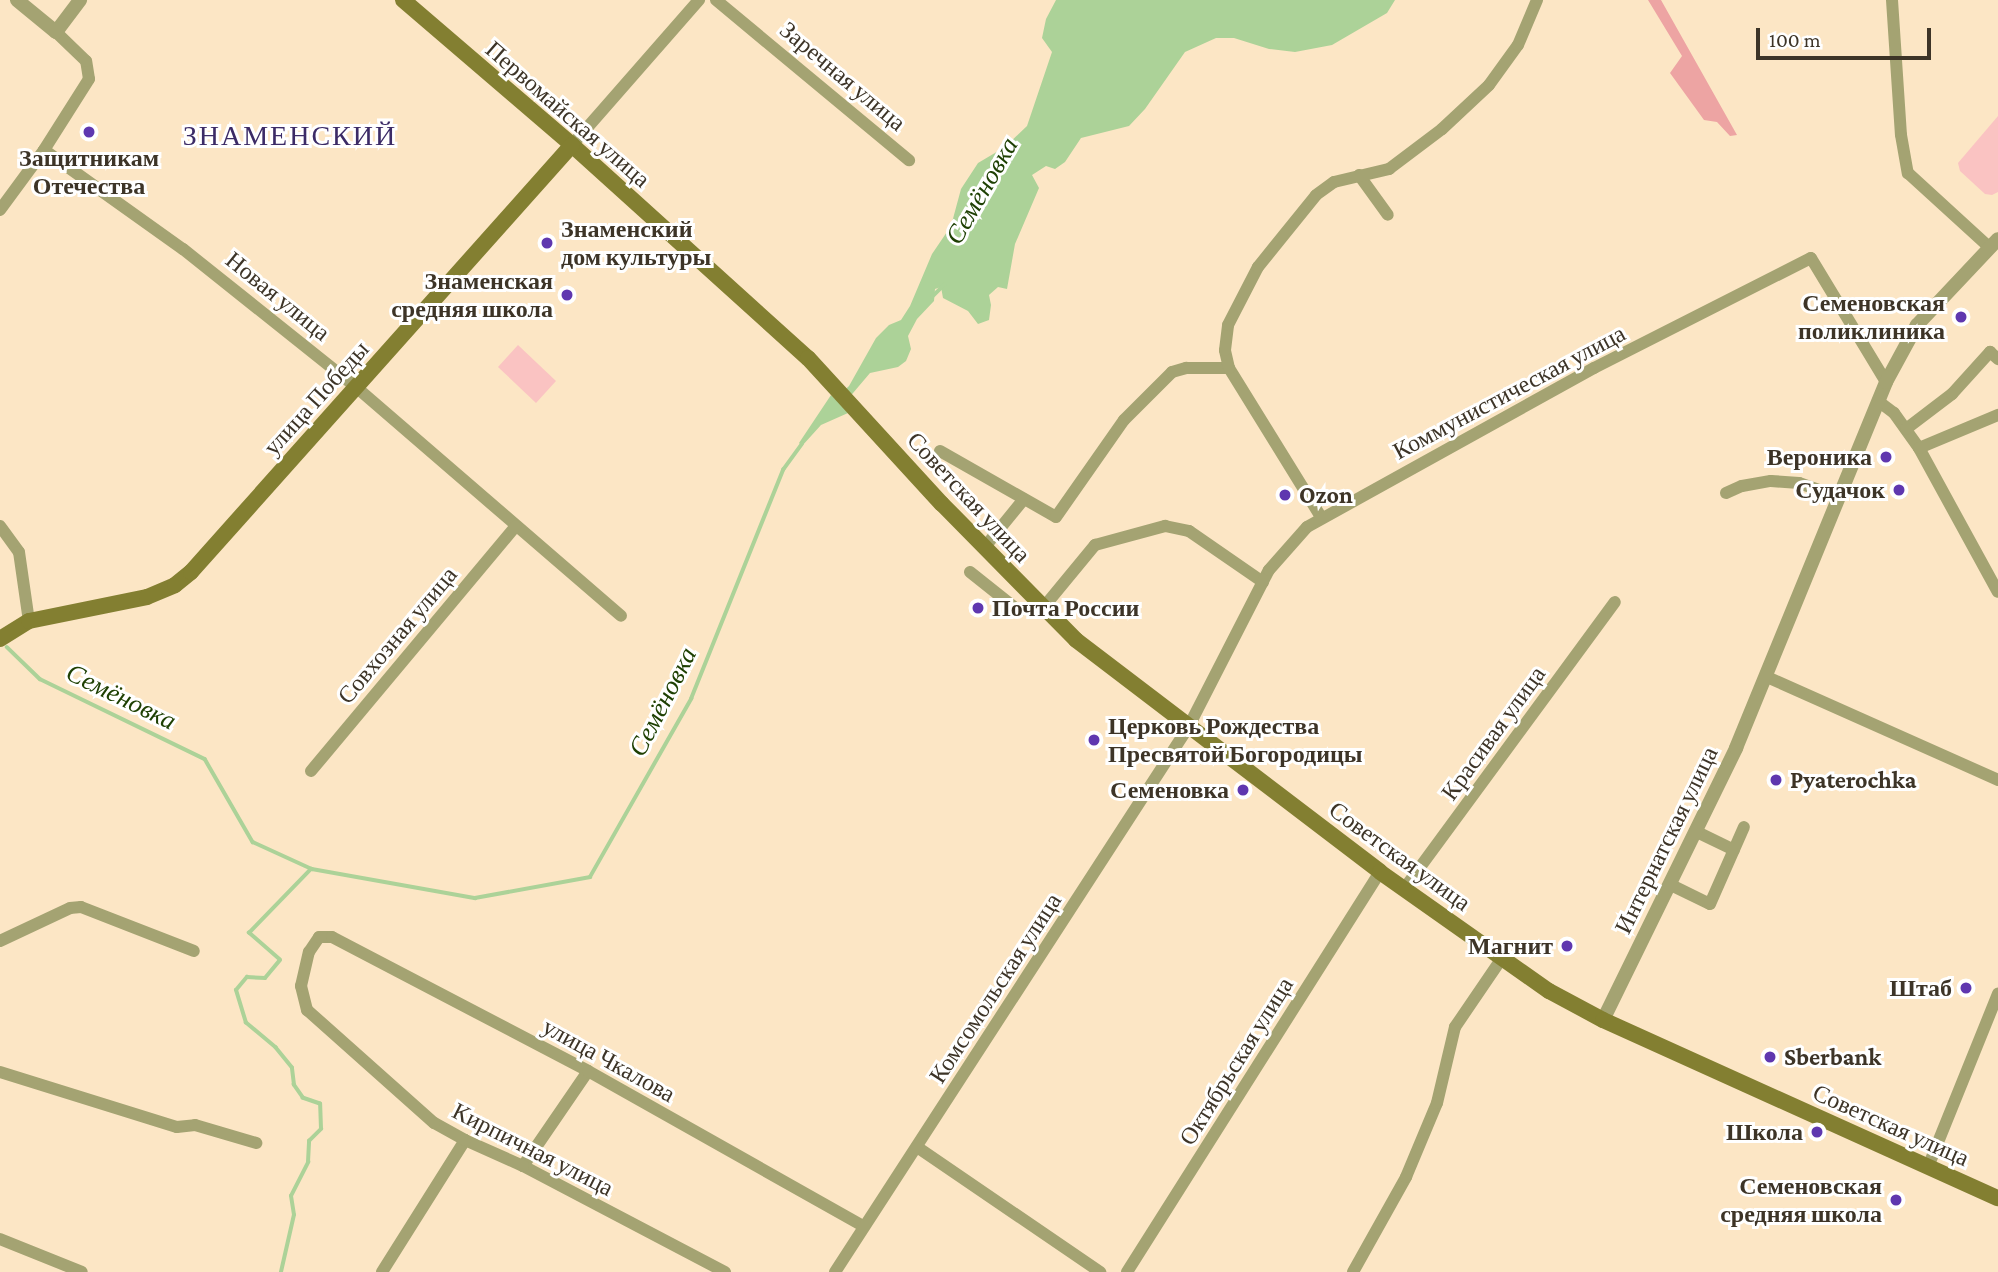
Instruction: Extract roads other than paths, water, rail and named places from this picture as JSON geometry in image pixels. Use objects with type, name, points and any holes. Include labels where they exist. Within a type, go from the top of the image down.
[{"type":"main road","name":"Первомайская улица","points":[[403,0],[572,145],[788,339],[865,420]]},
{"type":"main road","name":"улица Победы","points":[[29,621],[118,605],[175,585],[199,564],[572,145]]},
{"type":"main road","name":"Советская улица","points":[[865,420],[1076,640],[1380,872],[1549,991],[1603,1020],[1998,1198]]},
{"type":"main road","points":[[0,639],[29,621]]},
{"type":"street","points":[[0,210],[44,150],[89,79],[86,61],[17,0]]},
{"type":"street","points":[[56,32],[80,0]]},
{"type":"street","name":"улица Победы","points":[[572,145],[699,0]]},
{"type":"street","name":"Заречная улица","points":[[716,0],[909,159]]},
{"type":"street","points":[[1321,517],[1229,368],[1225,350],[1228,325],[1258,267],[1316,195],[1334,182],[1389,169],[1442,129],[1489,85],[1518,45],[1537,0]]},
{"type":"street","points":[[1892,0],[1901,135],[1908,173],[1994,243]]},
{"type":"street","name":"Новая улица","points":[[44,150],[183,249],[356,387],[621,616]]},
{"type":"street","points":[[1359,175],[1388,215]]},
{"type":"street","name":"Интернатская улица","points":[[1603,1020],[1697,832],[1767,677],[1885,382],[1917,325],[1994,243]]},
{"type":"street","name":"Коммунистическая улица","points":[[1189,726],[1263,582],[1289,545],[1321,517],[1594,368],[1811,258],[1885,382]]},
{"type":"street","points":[[1906,429],[1952,394],[1990,352],[1998,359]]},
{"type":"street","points":[[940,451],[1056,517],[1124,420],[1172,372],[1186,368],[1229,368]]},
{"type":"street","points":[[1878,401],[1906,429],[1919,448],[1998,592]]},
{"type":"street","points":[[1919,448],[1964,432],[1998,415]]},
{"type":"street","points":[[1726,493],[1742,486],[1771,481],[1799,483],[1839,497]]},
{"type":"street","points":[[985,548],[1024,499]]},
{"type":"street","points":[[0,526],[19,552],[29,621]]},
{"type":"street","name":"Совхозная улица","points":[[311,771],[516,526]]},
{"type":"street","points":[[1043,608],[1095,545],[1164,526],[1189,531],[1263,582]]},
{"type":"street","points":[[970,572],[1019,611]]},
{"type":"street","name":"Красивая улица","points":[[1404,889],[1615,602]]},
{"type":"street","points":[[1767,677],[1998,780]]},
{"type":"street","name":"Комсомольская улица","points":[[835,1272],[1189,726]]},
{"type":"street","points":[[1671,885],[1710,904],[1744,827]]},
{"type":"street","points":[[1697,832],[1734,850]]},
{"type":"street","name":"Октябрьская улица","points":[[1128,1272],[1380,872]]},
{"type":"street","points":[[0,941],[70,908],[81,907],[194,951]]},
{"type":"street","name":"Кирпичная улица","points":[[332,937],[319,937],[309,952],[301,986],[307,1010],[434,1123],[523,1166],[725,1272]]},
{"type":"street","name":"улица Чкалова","points":[[332,937],[588,1071],[863,1226]]},
{"type":"street","points":[[1353,1272],[1411,1165],[1437,1103],[1455,1027],[1502,958]]},
{"type":"street","points":[[1928,1167],[1998,994]]},
{"type":"street","points":[[523,1166],[588,1071]]},
{"type":"street","points":[[0,1072],[177,1127],[195,1125],[256,1143]]},
{"type":"street","points":[[382,1272],[465,1140]]},
{"type":"street","points":[[917,1147],[1100,1272]]},
{"type":"street","points":[[0,1239],[82,1272]]},
{"type":"water","points":[[1056,0],[1395,0],[1387,13],[1332,45],[1295,52],[1269,49],[1234,38],[1216,38],[1185,52],[1145,109],[1129,126],[1081,138],[1065,162],[1055,169],[1046,166],[1032,175],[1039,188],[1015,244],[1007,289],[998,287],[989,295],[989,320],[978,324],[968,311],[943,298],[941,287],[935,289],[934,301],[917,319],[908,336],[911,349],[906,361],[898,367],[870,373],[842,406],[848,413],[821,425],[802,446],[799,443],[831,395],[835,399],[849,386],[876,338],[889,325],[901,320],[910,306],[932,254],[951,226],[961,189],[978,163],[1005,147],[1027,126],[1052,52],[1042,38],[1046,19]]},
{"type":"waterway","name":"Семёновка","points":[[932,297],[944,285]]},
{"type":"waterway","name":"Семёновка","points":[[7,647],[40,679],[205,759],[253,842],[312,869],[475,898],[590,877],[691,699],[783,470],[802,444]]},
{"type":"waterway","points":[[281,1272],[294,1215],[291,1196],[308,1162],[309,1141],[321,1129],[320,1104],[303,1098],[294,1085],[292,1068],[276,1048],[246,1023],[236,990],[247,977],[265,978],[280,960],[249,933],[311,869]]},
{"type":"place","name":"Защитникам Отечества","points":[[89,132]]},
{"type":"place","name":"Знаменский дом культуры","points":[[547,243]]},
{"type":"place","name":"Знаменская средняя школа","points":[[567,295]]},
{"type":"place","name":"Семеновская поликлиника","points":[[1961,317]]},
{"type":"place","name":"Вероника","points":[[1886,457]]},
{"type":"place","name":"Судачок","points":[[1899,490]]},
{"type":"place","name":"Ozon","points":[[1285,495]]},
{"type":"place","name":"Почта России","points":[[978,608]]},
{"type":"place","name":"Церковь Рождества Пресвятой Богородицы","points":[[1094,740]]},
{"type":"place","name":"Pyaterochka","points":[[1776,780]]},
{"type":"place","name":"Семеновка","points":[[1243,790]]},
{"type":"place","name":"Магнит","points":[[1567,946]]},
{"type":"place","name":"Штаб","points":[[1966,988]]},
{"type":"place","name":"Sberbank","points":[[1770,1057]]},
{"type":"place","name":"Школа","points":[[1817,1132]]},
{"type":"place","name":"Семеновская средняя школа","points":[[1896,1200]]},
{"type":"district","name":"ЗНАМЕНСКИЙ","points":[[290,136]]}]
